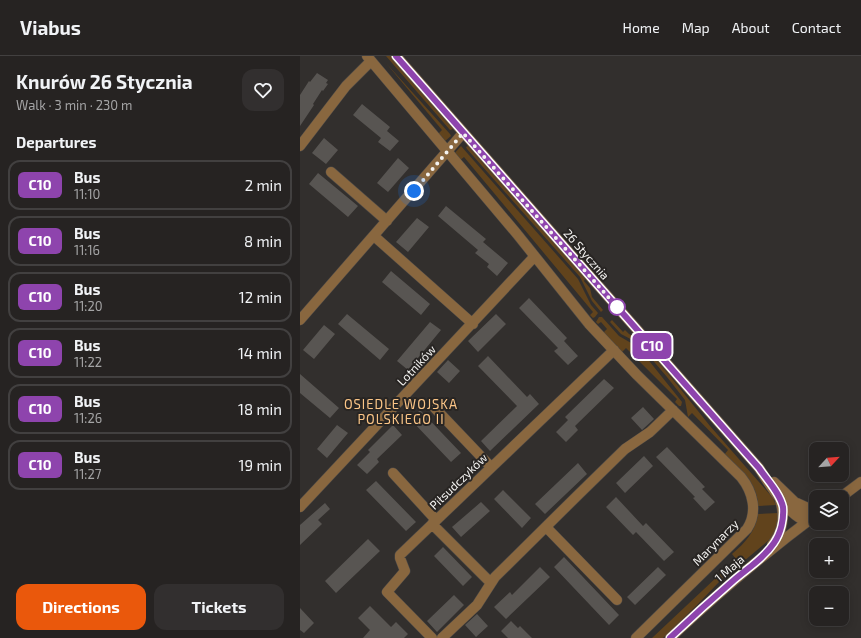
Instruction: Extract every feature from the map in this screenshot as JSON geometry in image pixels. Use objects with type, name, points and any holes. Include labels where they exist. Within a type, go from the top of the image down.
[{"type":"street","name":"26 Stycznia","points":[[396,56],[759,468],[797,503],[808,521]]},
{"type":"street","points":[[300,146],[346,86],[369,59]]},
{"type":"street","name":"Marynarzy","points":[[369,59],[448,152],[589,324],[744,482],[752,496],[752,519],[748,529],[636,638]]},
{"type":"street","points":[[300,320],[388,221],[463,133]]},
{"type":"street","points":[[331,172],[388,221]]},
{"type":"street","points":[[374,236],[473,324]]},
{"type":"street","name":"Lotników","points":[[300,508],[534,257]]},
{"type":"street","name":"Piłsudczyków","points":[[432,638],[386,592],[405,571],[400,555],[614,350]]},
{"type":"street","points":[[431,404],[491,467]]},
{"type":"street","points":[[442,638],[477,605],[491,583],[625,449],[650,432],[673,410]]},
{"type":"street","name":"26 Stycznia","points":[[759,468],[780,498],[799,519],[808,521]]},
{"type":"street","points":[[393,473],[434,522],[491,583]]},
{"type":"street","points":[[849,490],[861,482]]},
{"type":"street","points":[[762,557],[780,532],[783,518],[780,498]]},
{"type":"street","points":[[797,503],[809,508]]},
{"type":"street","name":"1 Maja","points":[[670,638],[714,597],[808,521]]},
{"type":"street","points":[[546,527],[617,600]]},
{"type":"shaded area","points":[[386,56],[390,56],[453,129],[450,130]]},
{"type":"shaded area","points":[[386,63],[450,134],[451,136],[445,141],[437,135],[442,130]]},
{"type":"shaded area","points":[[461,146],[578,279],[591,305],[598,313],[595,317],[593,318],[590,315],[593,312],[464,157],[459,161],[454,154]]},
{"type":"shaded area","points":[[468,146],[584,277],[584,281],[590,288],[592,297],[603,310],[601,312],[592,301],[580,277],[467,149],[466,147]]},
{"type":"shaded area","points":[[599,317],[602,317],[619,336],[638,347],[682,402],[681,406],[675,402],[677,399],[626,348],[621,353],[603,333],[607,329],[601,322],[598,324],[596,322]]},
{"type":"shaded area","points":[[612,320],[623,332],[625,330],[629,334],[639,339],[710,426],[773,498],[776,505],[758,506],[755,490],[747,477],[724,455],[728,450],[692,413],[688,417],[685,400],[667,377],[638,343],[621,334],[610,322]]},
{"type":"shaded area","points":[[778,513],[776,528],[769,540],[719,582],[663,638],[652,638],[736,559],[732,554],[749,537],[757,520],[758,514]]},
{"type":"building","points":[[317,73],[328,80],[326,83],[328,84],[323,91],[322,90],[300,126],[300,95],[309,81],[310,82]]},
{"type":"building","points":[[362,104],[390,127],[387,131],[399,141],[390,151],[378,142],[381,138],[353,115]]},
{"type":"building","points":[[324,138],[338,150],[326,164],[312,153]]},
{"type":"building","points":[[398,158],[409,168],[388,192],[377,183]]},
{"type":"building","points":[[318,173],[358,206],[348,217],[309,184]]},
{"type":"building","points":[[446,206],[486,239],[483,242],[508,263],[497,276],[487,267],[489,264],[475,253],[478,250],[438,216]]},
{"type":"building","points":[[417,218],[429,227],[408,252],[396,242]]},
{"type":"building","points":[[391,271],[430,304],[421,315],[382,282]]},
{"type":"building","points":[[529,298],[567,338],[564,341],[578,356],[568,365],[554,351],[558,348],[519,308]]},
{"type":"building","points":[[347,314],[389,349],[380,360],[338,324]]},
{"type":"building","points":[[496,314],[506,324],[478,352],[468,341]]},
{"type":"building","points":[[430,322],[441,330],[408,370],[397,361]]},
{"type":"building","points":[[324,325],[335,334],[314,359],[303,350]]},
{"type":"building","points":[[488,356],[527,397],[530,394],[539,404],[490,451],[481,441],[517,406],[478,366]]},
{"type":"building","points":[[448,360],[460,371],[449,383],[437,372]]},
{"type":"building","points":[[300,374],[339,408],[330,418],[300,393]]},
{"type":"building","points":[[604,379],[614,388],[575,426],[578,430],[566,442],[556,432],[568,420],[565,417]]},
{"type":"building","points":[[643,407],[654,419],[642,430],[631,418]]},
{"type":"building","points":[[420,410],[461,453],[451,462],[411,420]]},
{"type":"building","points":[[337,425],[348,433],[327,458],[317,449]]},
{"type":"building","points":[[393,425],[402,435],[377,459],[379,462],[367,474],[357,465],[370,452],[368,450]]},
{"type":"building","points":[[667,447],[705,487],[702,489],[715,502],[705,511],[693,498],[695,497],[656,457]]},
{"type":"building","points":[[644,456],[653,466],[625,493],[616,483]]},
{"type":"building","points":[[578,463],[587,474],[545,514],[535,504]]},
{"type":"building","points":[[376,481],[416,522],[406,531],[366,490]]},
{"type":"building","points":[[503,490],[531,518],[522,528],[494,499]]},
{"type":"building","points":[[616,497],[643,526],[646,523],[674,552],[664,561],[636,532],[633,535],[606,507]]},
{"type":"building","points":[[481,502],[490,511],[461,537],[452,527]]},
{"type":"building","points":[[325,503],[330,509],[318,520],[322,524],[300,545],[300,525]]},
{"type":"building","points":[[368,539],[380,551],[336,593],[325,581]]},
{"type":"building","points":[[443,547],[472,577],[463,586],[434,556]]},
{"type":"building","points":[[564,557],[619,615],[609,625],[554,567]]},
{"type":"building","points":[[540,567],[550,577],[506,619],[494,607],[510,592],[512,595]]},
{"type":"building","points":[[658,567],[666,575],[635,605],[627,597]]},
{"type":"building","points":[[454,595],[464,605],[437,632],[427,621]]},
{"type":"building","points":[[370,606],[391,627],[396,622],[408,634],[404,638],[363,638],[370,630],[358,618]]},
{"type":"building","points":[[300,608],[314,623],[304,633],[300,630]]},
{"type":"building","points":[[477,614],[488,626],[476,637],[465,625]]},
{"type":"building","points":[[511,621],[518,628],[520,626],[532,638],[508,638],[501,631]]},
{"type":"bus line","name":"C10","points":[[396,56],[759,468],[780,498],[783,518],[778,537],[762,557],[714,597],[670,638]]},
{"type":"district","name":"OSIEDLE WOJSKA POLSKIEGO II","points":[[401,412]]},
{"type":"route","points":[[414,191],[463,133],[617,307]]}]
